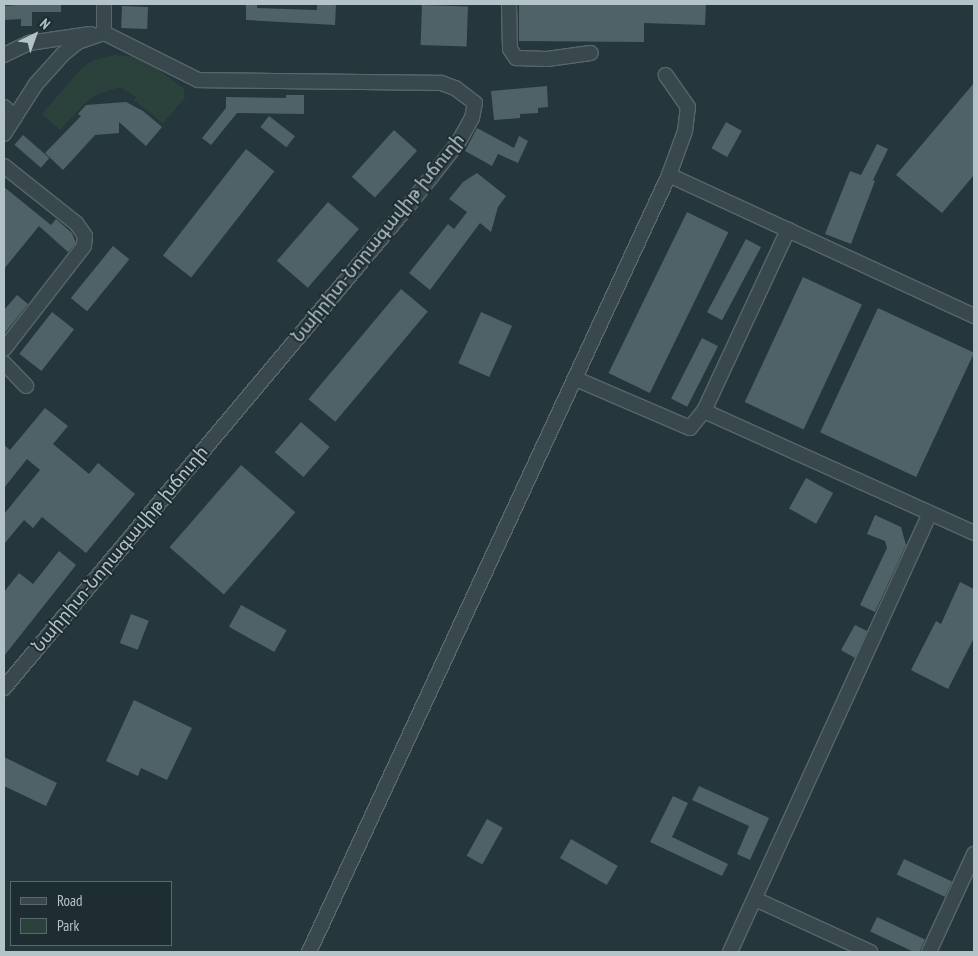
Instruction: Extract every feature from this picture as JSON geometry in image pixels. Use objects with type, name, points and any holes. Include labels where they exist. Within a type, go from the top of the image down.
[{"type":"street","points":[[104,4],[104,33]]},
{"type":"street","points":[[509,4],[510,49],[516,58],[547,59],[591,53]]},
{"type":"street","points":[[4,55],[10,48],[29,42],[69,35],[104,33]]},
{"type":"street","points":[[4,134],[36,84],[63,54],[78,42],[104,33]]},
{"type":"street","name":"Նաիրիտ-Նորագավիթ խճուղի","points":[[4,688],[409,204],[458,142],[472,118],[475,103],[455,88],[441,83],[198,80],[104,33]]},
{"type":"street","points":[[309,952],[669,175],[685,131],[688,107],[666,75]]},
{"type":"street","points":[[4,107],[15,117]]},
{"type":"street","points":[[4,166],[76,223],[85,236],[84,246],[4,349]]},
{"type":"street","points":[[669,175],[974,316]]},
{"type":"street","points":[[576,379],[690,428],[704,411],[788,230]]},
{"type":"street","points":[[4,363],[26,386]]},
{"type":"street","points":[[704,411],[974,533]]},
{"type":"street","points":[[730,952],[930,513]]},
{"type":"street","points":[[929,952],[974,854]]},
{"type":"street","points":[[754,899],[870,952]]},
{"type":"green space","points":[[115,55],[136,57],[148,62],[184,89],[185,98],[163,123],[134,100],[136,97],[120,87],[98,94],[86,102],[60,130],[42,114],[83,67],[94,60]]},
{"type":"building","points":[[61,4],[61,12],[32,12],[32,26],[21,26],[21,19],[4,20],[4,6]]},
{"type":"building","points":[[246,4],[257,4],[257,8],[317,10],[317,4],[336,4],[335,25],[246,20]]},
{"type":"building","points":[[519,4],[706,4],[705,25],[644,23],[644,42],[519,41]]},
{"type":"building","points":[[422,5],[468,7],[467,47],[421,45]]},
{"type":"building","points":[[122,6],[148,7],[147,29],[121,28]]},
{"type":"building","points":[[974,83],[974,175],[942,213],[896,175]]},
{"type":"building","points":[[547,86],[548,107],[538,108],[538,113],[520,114],[520,118],[494,120],[491,91]]},
{"type":"building","points":[[286,95],[304,95],[304,114],[237,113],[211,145],[202,138],[226,108],[226,97],[286,98]]},
{"type":"building","points":[[126,102],[143,111],[162,127],[146,146],[119,122],[119,133],[95,135],[63,170],[45,153],[81,116],[78,114],[86,105]]},
{"type":"building","points":[[269,116],[295,136],[286,147],[260,127]]},
{"type":"building","points":[[726,122],[742,131],[727,157],[711,148]]},
{"type":"building","points":[[477,128],[514,148],[519,136],[528,141],[518,163],[498,154],[492,166],[465,151]]},
{"type":"building","points":[[394,130],[417,151],[375,198],[352,177]]},
{"type":"building","points":[[23,135],[49,158],[41,168],[14,145]]},
{"type":"building","points":[[877,144],[888,149],[873,180],[875,181],[851,244],[825,234],[850,171],[861,175]]},
{"type":"building","points":[[246,149],[274,171],[191,278],[163,255]]},
{"type":"building","points":[[477,173],[506,196],[498,207],[491,232],[480,223],[430,290],[409,273],[448,224],[454,229],[467,212],[449,199],[463,182]]},
{"type":"building","points":[[4,187],[51,225],[56,219],[72,233],[76,243],[68,252],[39,226],[4,269]]},
{"type":"building","points":[[328,202],[359,229],[308,288],[277,261]]},
{"type":"building","points":[[687,212],[728,232],[650,393],[609,373]]},
{"type":"building","points":[[746,239],[761,247],[722,320],[707,312]]},
{"type":"building","points":[[113,246],[129,259],[87,311],[71,298]]},
{"type":"building","points":[[803,277],[862,304],[804,430],[745,402]]},
{"type":"building","points":[[401,289],[428,311],[335,422],[308,399]]},
{"type":"building","points":[[17,295],[28,304],[4,334],[4,310]]},
{"type":"building","points":[[878,308],[974,353],[916,477],[820,432]]},
{"type":"building","points":[[52,312],[74,329],[41,371],[19,354]]},
{"type":"building","points":[[481,312],[512,326],[489,377],[458,363]]},
{"type":"building","points":[[702,338],[718,346],[687,407],[671,399]]},
{"type":"building","points":[[45,408],[68,426],[53,444],[89,474],[98,463],[135,494],[86,553],[42,517],[33,528],[24,520],[4,544],[4,514],[40,470],[27,459],[4,488],[4,445],[10,450]]},
{"type":"building","points":[[301,422],[330,447],[303,477],[275,452]]},
{"type":"building","points":[[241,465],[295,512],[224,594],[169,547]]},
{"type":"building","points":[[806,478],[833,493],[816,524],[789,509]]},
{"type":"building","points":[[875,515],[901,527],[906,545],[875,612],[860,605],[887,548],[885,541],[867,534]]},
{"type":"building","points":[[59,551],[76,565],[4,656],[4,592],[19,573],[33,584]]},
{"type":"building","points":[[960,582],[974,589],[974,638],[948,689],[911,670],[936,621],[941,624]]},
{"type":"building","points":[[241,605],[286,630],[274,652],[229,627]]},
{"type":"building","points":[[131,614],[149,621],[138,650],[120,643]]},
{"type":"building","points":[[855,625],[867,631],[855,658],[841,650]]},
{"type":"building","points":[[134,700],[192,728],[167,780],[141,768],[138,776],[106,761]]},
{"type":"building","points":[[4,757],[57,783],[46,806],[4,786]]},
{"type":"building","points":[[699,786],[769,818],[750,860],[737,854],[749,826],[692,800]]},
{"type":"building","points":[[673,796],[688,803],[672,837],[728,864],[722,876],[650,842]]},
{"type":"building","points":[[487,819],[503,828],[482,864],[467,856]]},
{"type":"building","points":[[571,839],[618,866],[607,885],[560,858]]},
{"type":"building","points":[[904,859],[952,881],[945,897],[897,874]]},
{"type":"building","points":[[877,917],[925,939],[919,952],[914,952],[870,932]]}]
